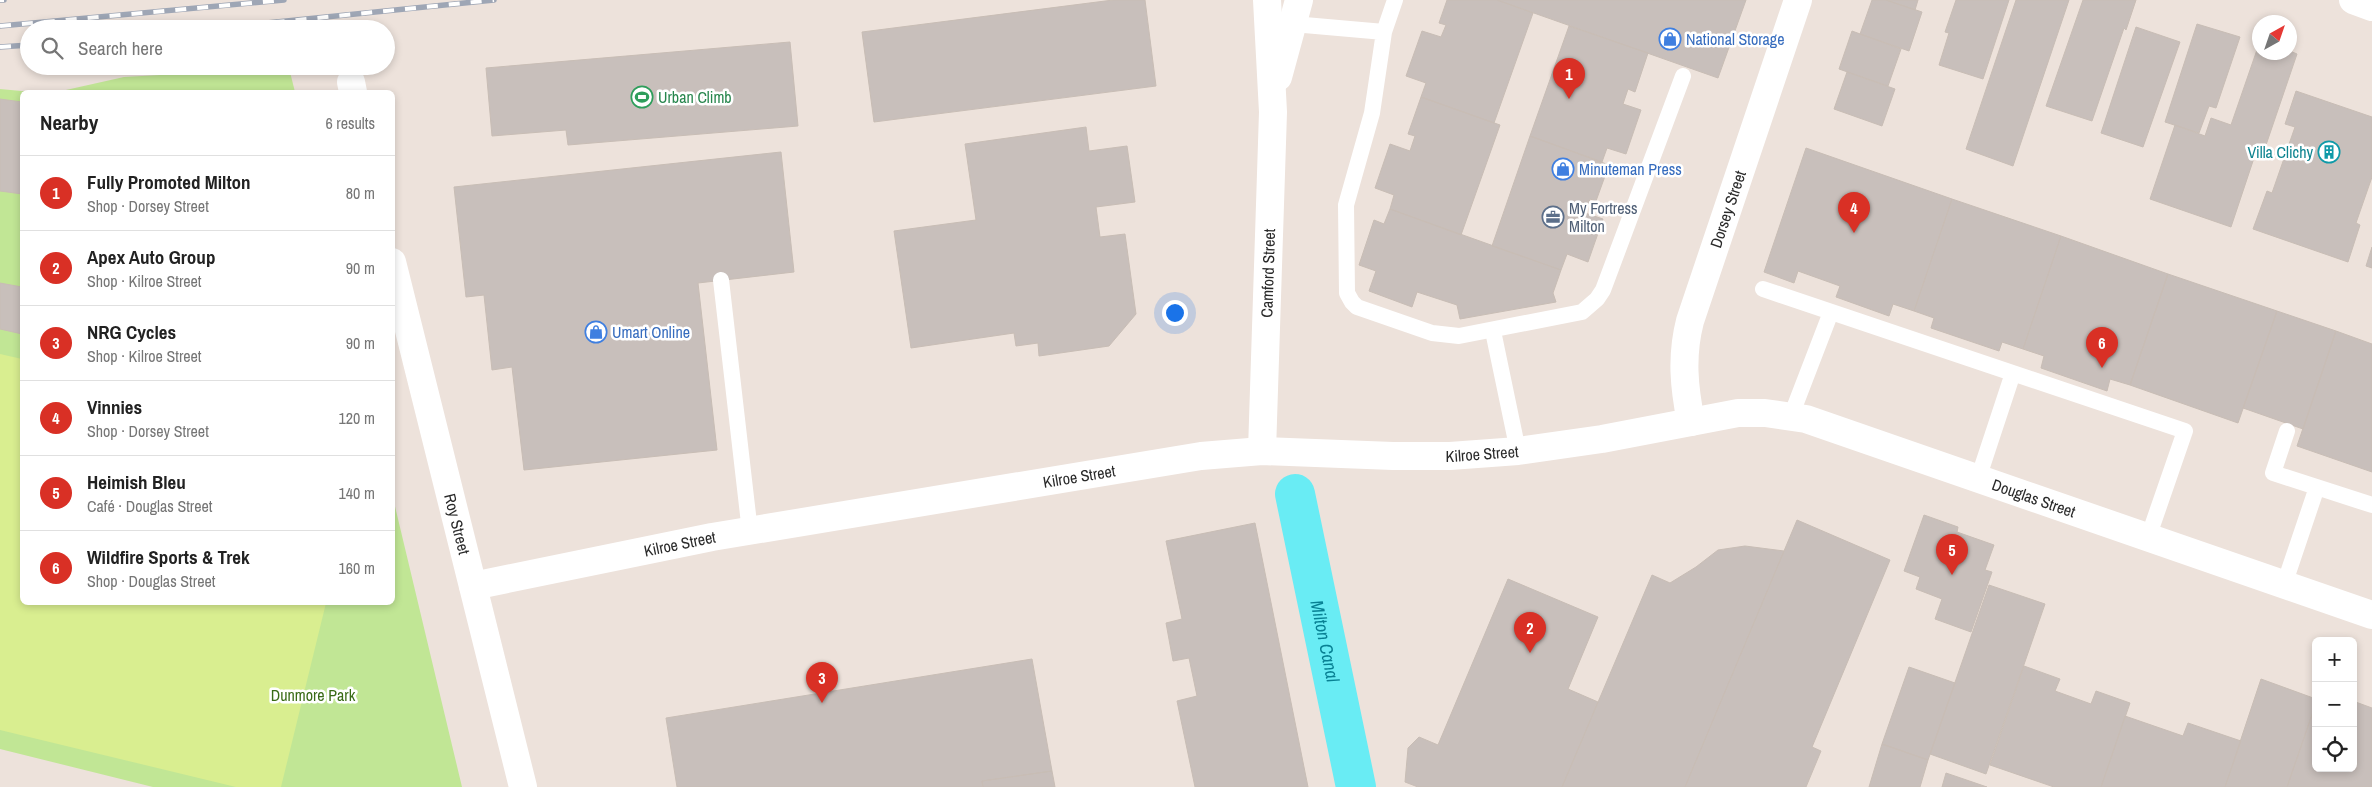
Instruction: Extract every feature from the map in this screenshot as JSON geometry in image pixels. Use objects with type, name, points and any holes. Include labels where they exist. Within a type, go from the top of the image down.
[{"type":"street","name":"Camford Street","points":[[1262,451],[1273,96],[1267,0]]},
{"type":"street","name":"Dorsey Street","points":[[1692,422],[1683,374],[1685,342],[1690,321],[1798,0]]},
{"type":"street","points":[[2353,0],[2372,7]]},
{"type":"street","name":"Camford Street","points":[[1273,96],[1296,12]]},
{"type":"street","name":"Roy Street","points":[[395,274],[523,787]]},
{"type":"street","name":"Douglas Street","points":[[1692,422],[1738,413],[1766,413],[1792,416],[2372,615]]},
{"type":"street","name":"Kilroe Street","points":[[473,586],[712,538],[1201,456],[1262,451],[1393,456],[1450,456],[1518,451],[1617,437],[1692,422]]},
{"type":"lane","points":[[1395,0],[1384,32],[1372,113],[1346,205],[1347,293],[1357,307],[1432,332],[1459,336],[1493,331],[1582,312],[1597,299],[1603,290],[1683,76]]},
{"type":"lane","points":[[1296,12],[1384,32]]},
{"type":"lane","points":[[721,280],[750,532]]},
{"type":"lane","points":[[1763,289],[2185,431],[2148,538]]},
{"type":"lane","points":[[1792,416],[1831,312]]},
{"type":"lane","points":[[1493,331],[1518,451]]},
{"type":"lane","points":[[1978,479],[2013,373]]},
{"type":"lane","points":[[2287,431],[2273,473],[2372,505]]},
{"type":"lane","points":[[2284,585],[2317,487]]},
{"type":"green space","points":[[161,75],[291,75],[294,90],[66,90],[124,77]]},
{"type":"green space","name":"Dunmore Park","points":[[0,89],[20,91],[20,605],[395,605],[395,506],[462,787],[153,787],[0,749]]},
{"type":"green space","points":[[0,354],[20,359],[20,605],[326,605],[281,787],[236,787],[0,730]]},
{"type":"building","points":[[1113,0],[1145,0],[1156,86],[874,122],[862,32]]},
{"type":"building","points":[[1447,0],[1497,0],[1533,13],[1494,123],[1421,97],[1426,83],[1406,76],[1422,31],[1441,37],[1446,25],[1439,23]]},
{"type":"building","name":"National Storage","points":[[1497,0],[1746,0],[1718,78]]},
{"type":"building","points":[[1872,0],[1886,0],[1922,12],[1909,51],[1860,34]]},
{"type":"building","points":[[1886,0],[1918,0],[1915,10]]},
{"type":"building","points":[[1956,0],[2009,0],[1983,79],[1939,65],[1949,33],[1945,32]]},
{"type":"building","points":[[2016,0],[2069,0],[2013,166],[1966,149]]},
{"type":"building","points":[[2083,0],[2136,0],[2126,30],[2124,28],[2092,121],[2046,106]]},
{"type":"building","points":[[2197,24],[2240,37],[2216,108],[2209,106],[2199,133],[2165,122]]},
{"type":"building","points":[[1569,26],[1648,53],[1635,92],[1628,89],[1623,104],[1641,110],[1626,154],[1607,148],[1602,162],[1530,136]]},
{"type":"building","points":[[2136,27],[2180,42],[2143,147],[2101,133]]},
{"type":"building","points":[[1852,31],[1901,49],[1888,86],[1839,69]]},
{"type":"building","name":"Urban Climb","points":[[790,42],[798,126],[568,145],[566,130],[492,136],[486,68]]},
{"type":"building","points":[[2253,60],[2295,60],[2266,145],[2259,143],[2231,227],[2150,199],[2175,125],[2205,136],[2211,118],[2231,125]]},
{"type":"building","points":[[1847,72],[1895,89],[1882,126],[1834,109]]},
{"type":"building","name":"Villa Clichy","points":[[2296,91],[2372,117],[2372,177],[2356,223],[2360,225],[2348,262],[2253,229],[2267,191],[2272,193],[2295,127],[2285,124]]},
{"type":"building","points":[[1421,97],[1500,125],[1461,235],[1390,209],[1394,195],[1375,188],[1390,144],[1410,151],[1415,136],[1408,134]]},
{"type":"building","points":[[0,99],[20,102],[20,194],[0,191]]},
{"type":"building","points":[[1086,127],[1089,151],[1127,146],[1135,202],[1096,207],[1100,237],[1125,234],[1136,314],[1109,346],[1039,356],[1038,343],[1016,346],[1014,333],[911,348],[894,231],[976,220],[965,144]]},
{"type":"building","points":[[1530,136],[1609,165],[1596,201],[1590,199],[1585,213],[1603,219],[1588,262],[1567,254],[1561,270],[1492,246]]},
{"type":"building","points":[[1806,148],[1952,199],[1914,311],[1893,304],[1889,316],[1836,297],[1840,286],[1798,271],[1794,283],[1764,272]]},
{"type":"building","name":"Umart Online","points":[[781,152],[794,272],[698,283],[717,450],[524,470],[512,367],[492,370],[484,295],[466,297],[454,187]]},
{"type":"building","points":[[1952,199],[2061,236],[2023,349],[2002,342],[1999,351],[1931,328],[1934,318],[1914,311]]},
{"type":"building","points":[[1390,209],[1561,270],[1553,293],[1556,302],[1460,319],[1457,305],[1417,292],[1412,307],[1369,291],[1376,271],[1359,265],[1374,220],[1384,224]]},
{"type":"building","points":[[2061,236],[2168,274],[2130,385],[2110,379],[2107,391],[2041,368],[2044,356],[2023,349]]},
{"type":"building","points":[[2372,247],[2372,268],[2366,266]]},
{"type":"building","points":[[2168,274],[2277,311],[2238,423],[2130,385]]},
{"type":"building","points":[[0,283],[20,287],[20,334],[0,329]]},
{"type":"building","points":[[2277,311],[2336,331],[2303,429],[2243,408]]},
{"type":"building","points":[[2336,331],[2372,344],[2372,472],[2297,446]]},
{"type":"building","points":[[1924,515],[1958,527],[1957,532],[1994,545],[1985,570],[1992,572],[1971,632],[1935,619],[1942,599],[1916,589],[1920,577],[1904,571]]},
{"type":"building","points":[[1797,520],[1890,560],[1812,747],[1821,751],[1806,787],[1685,787]]},
{"type":"building","points":[[1255,523],[1308,787],[1195,787],[1177,701],[1197,696],[1189,658],[1173,661],[1166,623],[1182,619],[1166,541]]},
{"type":"building","points":[[1745,546],[1784,551],[1685,787],[1562,787],[1652,575],[1670,583],[1696,567],[1718,550]]},
{"type":"building","points":[[1508,579],[1598,617],[1568,689],[1598,702],[1562,787],[1418,787],[1405,782],[1408,748],[1419,737],[1438,745]]},
{"type":"building","points":[[1989,585],[2045,604],[1986,774],[1930,754]]},
{"type":"building","points":[[1032,659],[1052,771],[982,781],[983,787],[677,787],[666,718]]},
{"type":"building","points":[[2024,666],[2060,679],[2055,691],[2091,704],[2096,691],[2130,703],[2101,787],[2054,787],[1990,765]]},
{"type":"building","points":[[1909,667],[1955,683],[1928,760],[1882,744]]},
{"type":"building","points":[[2261,679],[2312,698],[2312,715],[2287,787],[2225,787]]},
{"type":"building","points":[[2357,702],[2372,708],[2372,787],[2287,787],[2312,715],[2312,772],[2357,772]]},
{"type":"building","points":[[2125,716],[2183,736],[2188,723],[2241,741],[2225,787],[2101,787]]},
{"type":"building","points":[[1882,744],[1928,760],[1920,787],[1869,787]]},
{"type":"building","points":[[1052,771],[1055,787],[983,787],[982,781]]},
{"type":"building","points":[[1946,773],[1987,787],[1942,787]]},
{"type":"waterway","name":"Milton Canal","points":[[1295,494],[1356,787]]},
{"type":"railway","points":[[66,20],[284,0]]},
{"type":"railway","points":[[297,20],[494,0]]},
{"type":"railway","points":[[0,26],[20,24]]},
{"type":"railway","points":[[0,47],[20,46]]},
{"type":"place","name":"National Storage","points":[[1670,39]]},
{"type":"place","name":"Urban Climb","points":[[642,97]]},
{"type":"place","name":"Fully Promoted Milton","points":[[1569,99]]},
{"type":"place","name":"Villa Clichy","points":[[2329,152]]},
{"type":"place","name":"Minuteman Press","points":[[1563,169]]},
{"type":"place","name":"My Fortress Milton","points":[[1553,217]]},
{"type":"place","name":"Vinnies","points":[[1854,233]]},
{"type":"place","name":"Umart Online","points":[[596,332]]},
{"type":"place","name":"Wildfire Sports & Trek","points":[[2102,368]]},
{"type":"place","name":"Heimish Bleu","points":[[1952,575]]},
{"type":"place","name":"Apex Auto Group","points":[[1530,653]]},
{"type":"place","name":"NRG Cycles","points":[[822,703]]}]
